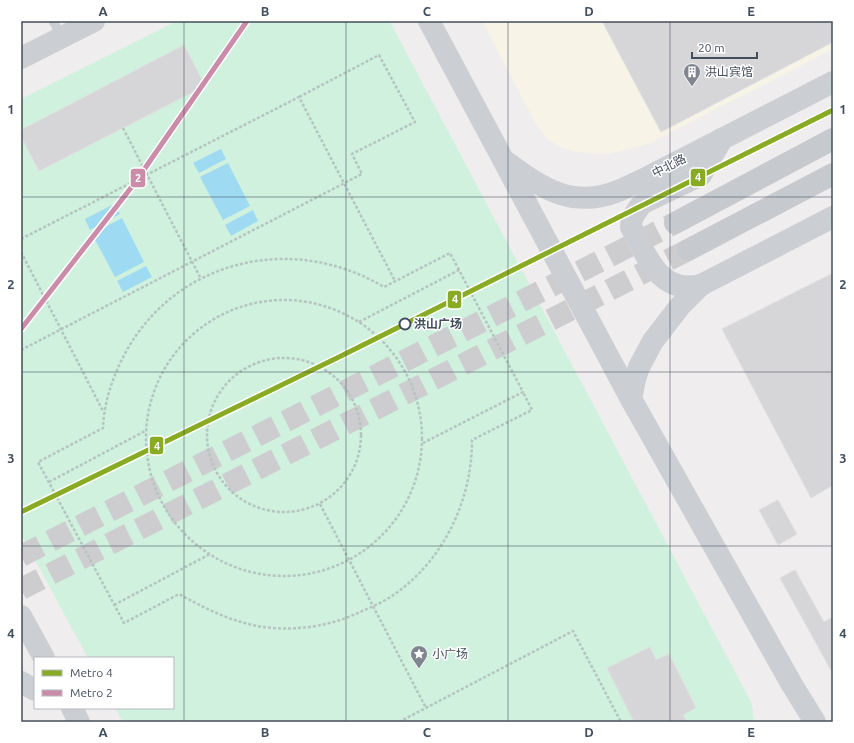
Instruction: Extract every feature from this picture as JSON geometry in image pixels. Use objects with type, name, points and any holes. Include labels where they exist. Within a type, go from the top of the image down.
[{"type":"main road","points":[[430,21],[631,399],[791,683],[815,722]]},
{"type":"main road","points":[[21,58],[58,29],[87,22]]},
{"type":"main road","name":"中北路","points":[[502,158],[538,184],[554,192],[570,196],[588,197],[617,191],[833,82]]},
{"type":"main road","points":[[722,139],[701,174],[645,202],[634,213],[631,227],[649,261],[655,270],[665,280],[672,284],[692,288],[701,285],[833,217]]},
{"type":"main road","points":[[675,222],[833,140]]},
{"type":"main road","points":[[688,250],[833,174]]},
{"type":"main road","points":[[631,399],[639,366],[653,341],[680,306],[701,285]]},
{"type":"main road","points":[[21,616],[43,657]]},
{"type":"main road","points":[[21,682],[34,689]]},
{"type":"main road","points":[[791,683],[795,722]]},
{"type":"path","points":[[21,240],[379,55],[415,122],[352,154],[362,174],[21,350]]},
{"type":"path","points":[[299,97],[395,281]]},
{"type":"path","points":[[123,128],[201,279]]},
{"type":"path","points":[[21,252],[22,258],[104,411]]},
{"type":"path","points":[[450,253],[459,270],[532,410],[472,440],[469,476],[462,503],[451,530],[436,554],[417,576],[395,594],[373,607],[344,620],[316,626],[287,628],[258,626],[230,619],[204,608],[179,594],[124,623],[38,462],[103,428],[104,411],[110,388],[121,360],[136,335],[155,313],[177,294],[201,279],[229,267],[258,260],[287,258],[316,261],[345,268],[372,279],[384,287],[450,253]]},
{"type":"path","points":[[359,322],[459,270]]},
{"type":"path","points":[[290,300],[314,303],[338,311],[359,322],[378,336],[406,374],[415,396],[421,418],[423,443],[420,466],[413,489],[402,511],[388,530],[370,547],[349,560],[327,570],[303,575],[279,577],[255,574],[238,568],[210,554],[191,540],[174,522],[161,502],[152,480],[146,456],[145,432],[148,408],[156,385],[167,363],[182,344],[200,328],[220,315],[242,306],[260,302],[290,300]]},
{"type":"path","points":[[272,358],[294,358],[315,364],[334,375],[348,391],[358,411],[362,433],[360,454],[351,474],[338,491],[320,504],[302,511],[283,513],[265,510],[247,503],[232,492],[218,475],[209,455],[206,434],[209,412],[223,387],[233,376],[251,364],[272,358]]},
{"type":"path","points":[[423,443],[522,392]]},
{"type":"path","points":[[49,482],[145,432]]},
{"type":"path","points":[[320,504],[426,708]]},
{"type":"path","points":[[114,605],[210,554]]},
{"type":"path","points":[[400,722],[574,631],[621,722]]},
{"type":"shaded area","points":[[482,21],[833,21],[833,49],[648,144],[603,154],[576,152],[560,147],[546,138],[535,122]]},
{"type":"green space","name":"洪山广场","points":[[177,21],[390,22],[752,704],[754,722],[123,722],[116,709],[174,709],[174,657],[87,657],[21,534],[21,99]]},
{"type":"water","points":[[221,149],[226,159],[199,173],[193,163]]},
{"type":"water","points":[[228,163],[250,206],[223,220],[200,177]]},
{"type":"water","points":[[114,204],[120,214],[90,230],[85,219]]},
{"type":"water","points":[[253,210],[258,221],[231,236],[225,225]]},
{"type":"water","points":[[122,218],[144,262],[115,277],[92,234]]},
{"type":"water","points":[[146,266],[152,277],[123,292],[117,281]]},
{"type":"building","name":"洪山宾馆","points":[[602,21],[833,21],[833,42],[661,132]]},
{"type":"building","points":[[184,45],[205,86],[39,171],[21,136],[21,130]]},
{"type":"building","points":[[833,273],[833,485],[811,498],[722,329]]},
{"type":"building","points":[[778,500],[797,534],[778,545],[759,510]]},
{"type":"building","points":[[795,570],[824,622],[833,617],[833,674],[780,578]]},
{"type":"building","points":[[650,647],[656,660],[669,654],[696,708],[683,715],[687,722],[634,722],[607,668]]},
{"type":"tunnel","points":[[21,556],[675,223]]},
{"type":"tunnel","points":[[21,589],[688,250]]},
{"type":"metro line","name":"2","points":[[21,329],[134,184],[247,21]]},
{"type":"metro line","name":"4","points":[[21,512],[341,356],[833,110]]},
{"type":"place","name":"洪山宾馆","points":[[692,87]]},
{"type":"place","name":"洪山广场","points":[[405,324]]},
{"type":"place","name":"小广场","points":[[419,669]]}]
